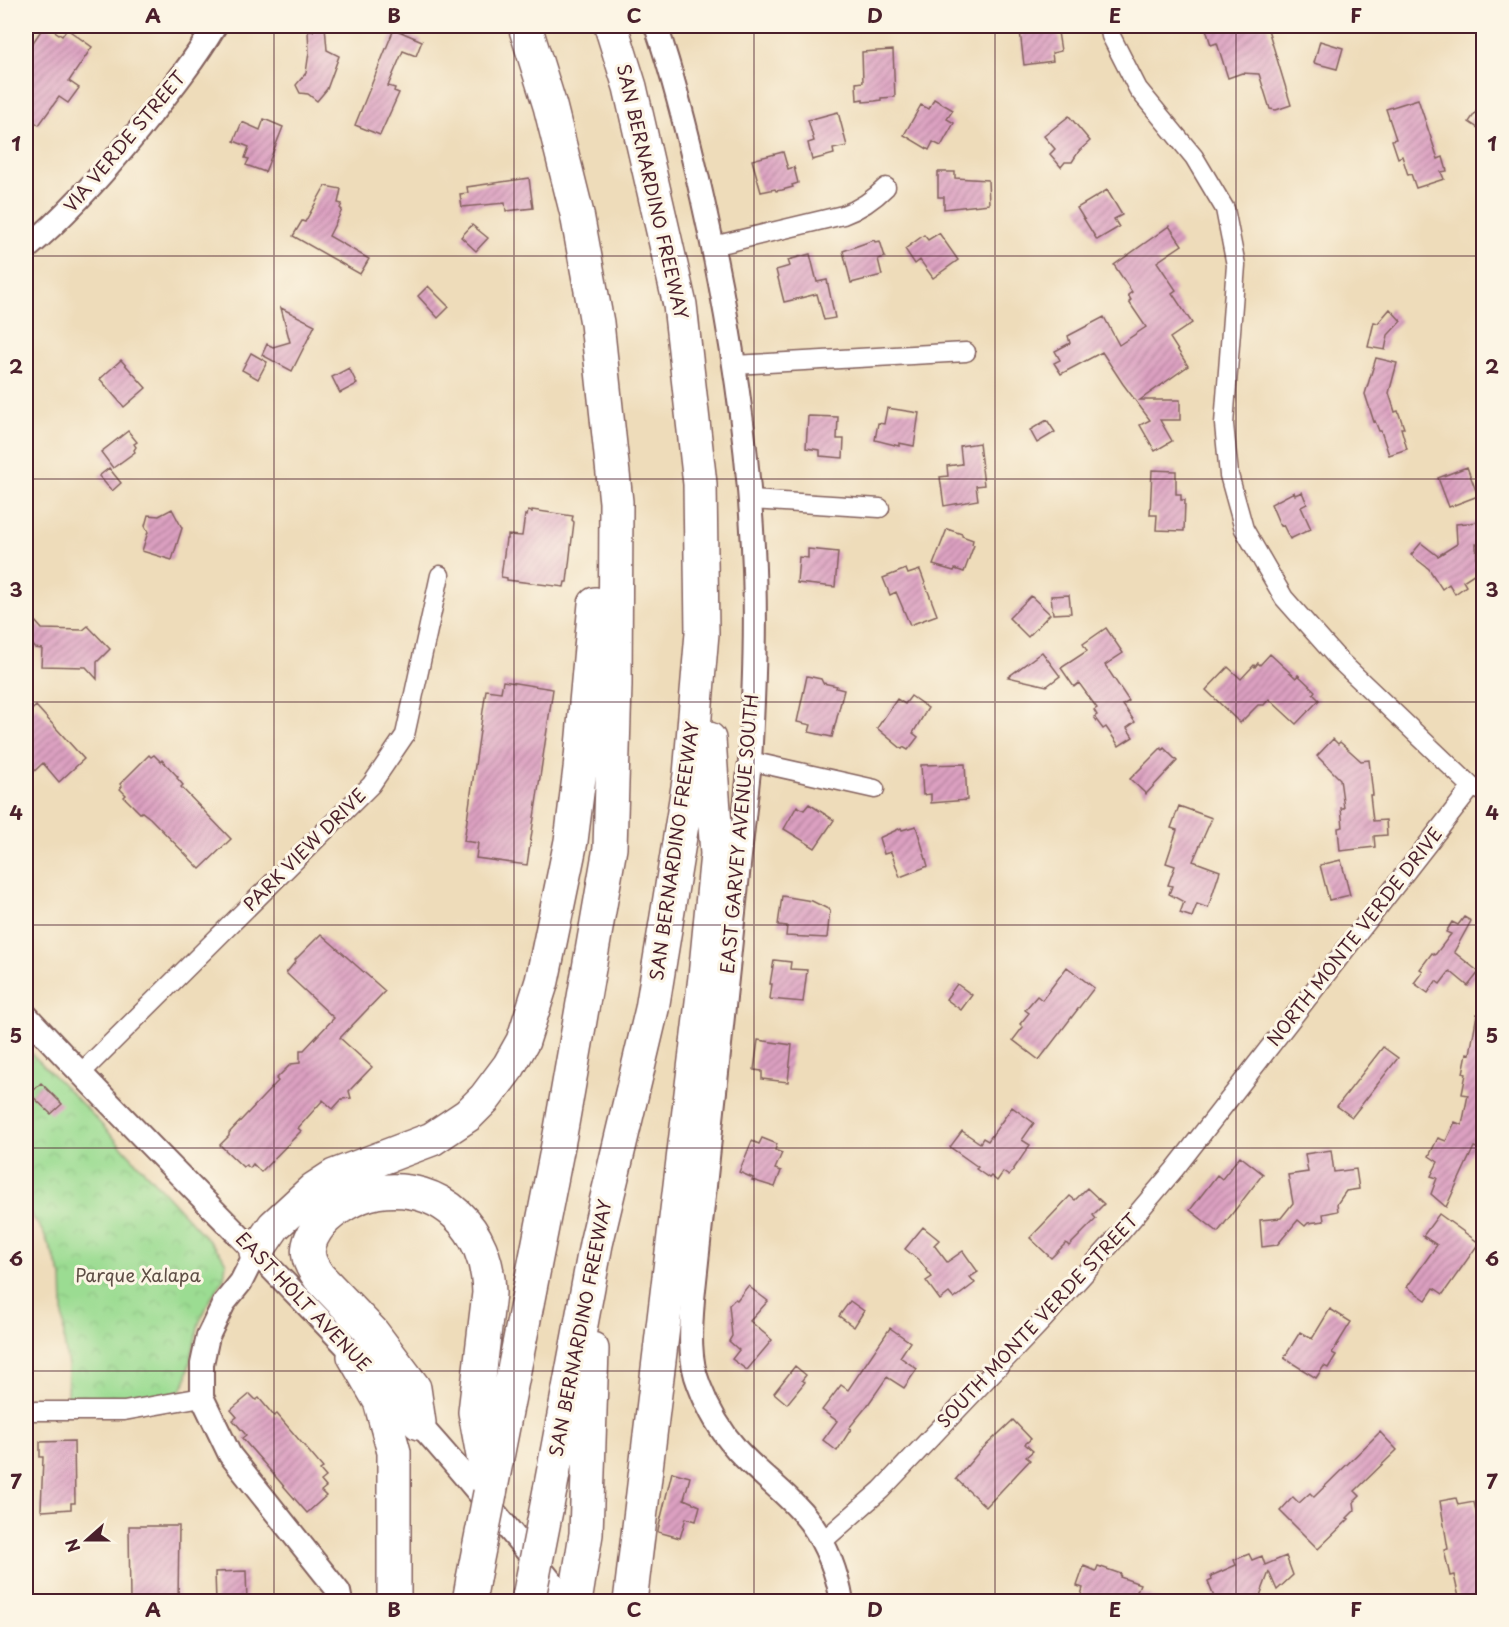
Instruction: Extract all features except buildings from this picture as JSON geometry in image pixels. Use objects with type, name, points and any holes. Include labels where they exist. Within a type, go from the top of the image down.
[{"type":"highway","points":[[471,1590],[560,1135],[610,848],[615,685],[616,502],[597,323],[577,214],[550,106],[525,26]]},
{"type":"highway","name":"SAN BERNARDINO FREEWAY","points":[[528,1602],[596,1244],[652,1009],[690,775],[702,633],[700,484],[680,305],[630,87],[611,26]]},
{"type":"highway","points":[[256,1252],[274,1226],[314,1189],[361,1165],[432,1138],[468,1115],[485,1098],[509,1066],[523,1041],[542,981],[571,841],[581,757],[595,621],[597,323]]},
{"type":"highway","points":[[630,1602],[705,977],[717,854],[702,633]]},
{"type":"highway","points":[[419,1424],[414,1388],[372,1332],[319,1277],[309,1256],[312,1237],[317,1228],[334,1212],[356,1198],[369,1194],[396,1190],[426,1196],[440,1202],[455,1213],[476,1239],[484,1255],[489,1273],[489,1293],[475,1412],[490,1493]]},
{"type":"highway","points":[[575,1602],[586,1534],[596,1244]]},
{"type":"highway","points":[[354,1356],[380,1401],[394,1452],[394,1602]]},
{"type":"street","name":"VIA VERDE STREET","points":[[26,249],[53,226],[97,181],[172,90],[215,26]]},
{"type":"street","name":"EAST GARVEY AVENUE SOUTH","points":[[656,26],[689,140],[713,246],[734,365],[750,500],[753,548],[755,639],[750,761],[693,1299],[692,1355],[698,1383],[722,1431],[739,1452],[798,1508],[823,1541],[834,1565],[842,1602]]},
{"type":"street","points":[[1108,26],[1110,36],[1138,89],[1194,157],[1225,209],[1236,265],[1224,424],[1229,475],[1244,529],[1284,598],[1339,660],[1478,789]]},
{"type":"street","points":[[713,246],[843,215],[866,205],[886,188]]},
{"type":"street","points":[[734,365],[966,352]]},
{"type":"street","points":[[750,500],[880,508]]},
{"type":"street","name":"PARK VIEW DRIVE","points":[[80,1074],[370,785],[405,735],[440,575]]},
{"type":"street","points":[[750,761],[875,789]]},
{"type":"street","name":"NORTH MONTE VERDE DRIVE","points":[[1238,1087],[1478,789]]},
{"type":"street","name":"EAST HOLT AVENUE","points":[[26,1015],[80,1074],[256,1252],[419,1424],[568,1602]]},
{"type":"street","name":"SOUTH MONTE VERDE STREET","points":[[823,1541],[881,1490],[1042,1321],[1139,1211],[1238,1087]]},
{"type":"street","points":[[256,1252],[241,1282],[224,1303],[208,1336],[202,1364],[202,1397],[230,1455],[339,1592],[341,1602]]},
{"type":"street","points":[[26,1411],[124,1411],[202,1397]]},
{"type":"green space","name":"Parque Xalapa","points":[[26,1048],[89,1111],[221,1254],[226,1263],[224,1278],[199,1323],[186,1380],[181,1390],[173,1396],[71,1403],[67,1399],[68,1366],[64,1341],[62,1276],[43,1232],[26,1207]]}]
